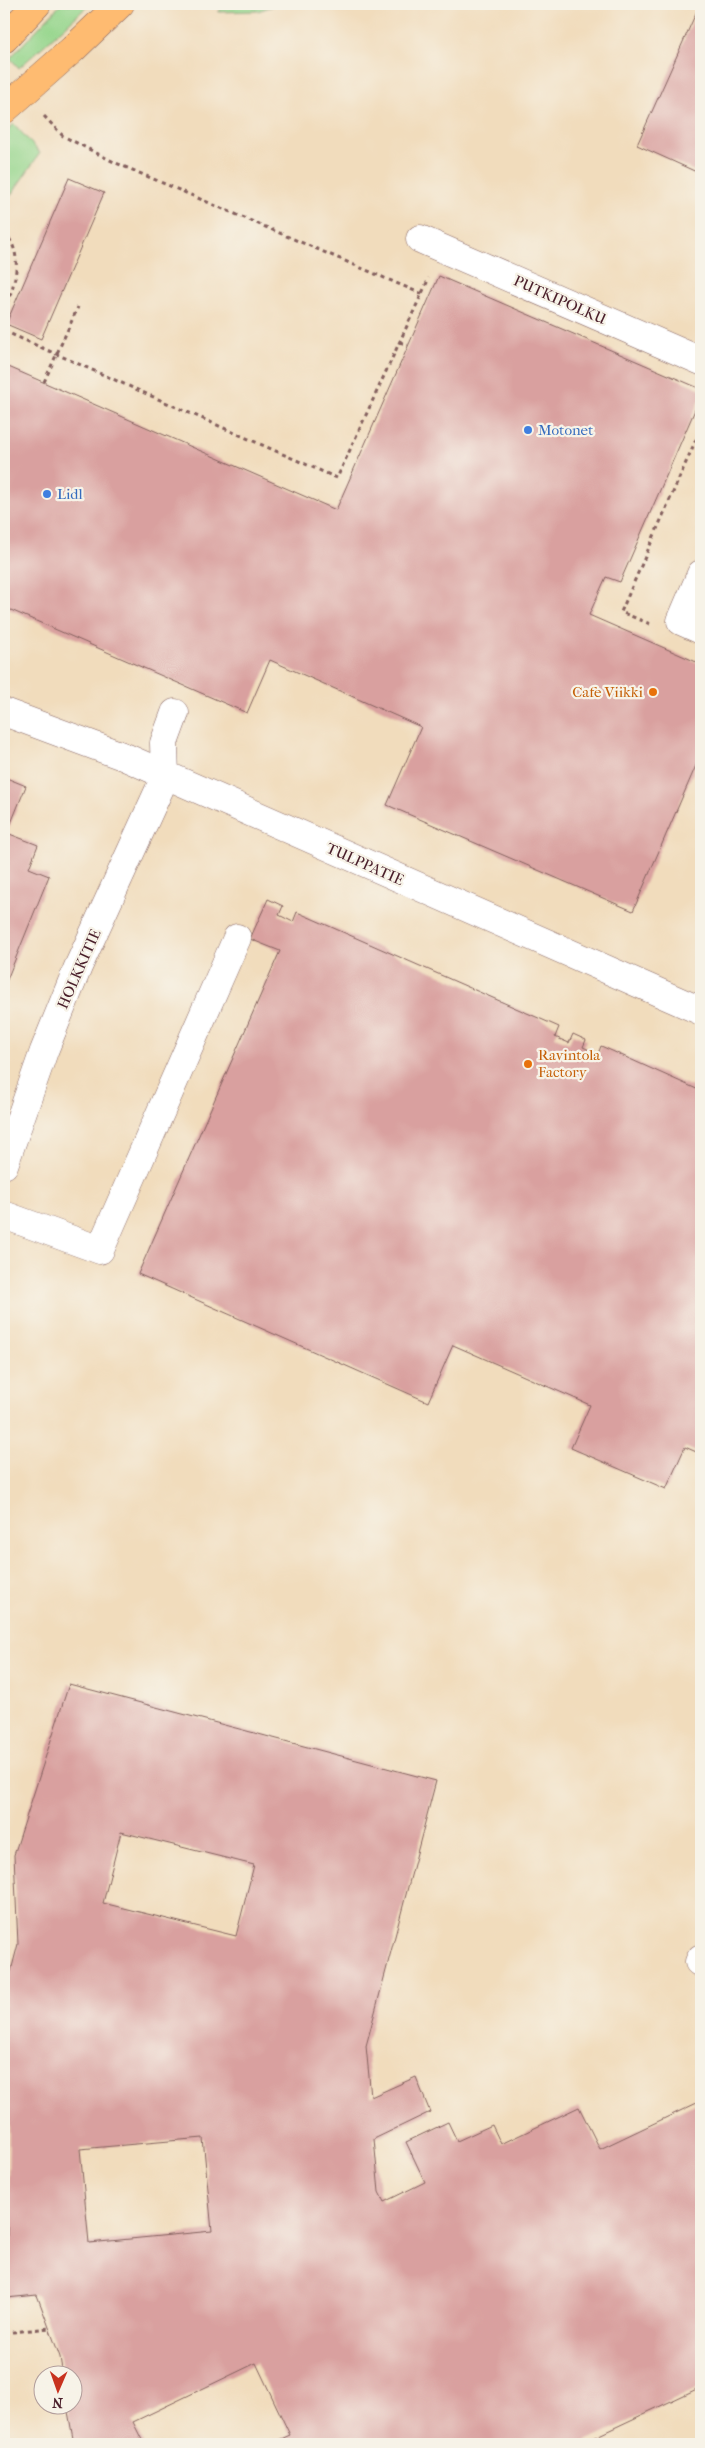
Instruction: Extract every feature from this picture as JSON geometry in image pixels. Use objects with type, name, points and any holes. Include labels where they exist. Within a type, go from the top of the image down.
[{"type":"main road","points":[[4,39],[37,4]]},
{"type":"main road","points":[[4,110],[73,49],[120,4]]},
{"type":"street","name":"PUTKIPOLKU","points":[[420,238],[701,361]]},
{"type":"street","points":[[701,574],[681,621],[701,630]]},
{"type":"street","name":"TULPPATIE","points":[[4,706],[16,716],[125,757],[166,777],[701,1011]]},
{"type":"street","points":[[166,777],[164,743],[175,713]]},
{"type":"street","name":"HOLKKITIE","points":[[4,1165],[44,1051],[78,967],[166,777]]},
{"type":"street","points":[[4,1215],[100,1250],[237,938]]},
{"type":"path","points":[[63,136],[139,173],[422,294]]},
{"type":"path","points":[[4,232],[13,241],[17,264],[14,287],[4,310]]},
{"type":"path","points":[[4,331],[337,478],[430,277]]},
{"type":"path","points":[[44,382],[78,307]]},
{"type":"path","points":[[400,342],[408,345]]},
{"type":"path","points":[[657,628],[621,612],[701,428]]},
{"type":"path","points":[[4,1974],[11,1975]]},
{"type":"path","points":[[4,2333],[49,2328]]},
{"type":"green space","points":[[61,4],[90,4],[19,68],[10,58]]},
{"type":"green space","points":[[226,4],[279,4],[258,11],[218,12]]},
{"type":"green space","points":[[14,124],[40,153],[4,205],[4,133]]},
{"type":"building","points":[[701,4],[701,174],[637,145]]},
{"type":"building","points":[[69,178],[104,193],[41,339],[6,324]]},
{"type":"building","points":[[439,276],[701,389],[701,396],[620,582],[606,577],[589,615],[701,664],[701,754],[633,911],[387,805],[421,727],[270,660],[247,713],[4,607],[4,365],[336,510]]},
{"type":"building","points":[[4,777],[26,786],[7,833],[38,845],[29,868],[49,876],[4,987]]},
{"type":"building","points":[[268,899],[283,906],[279,915],[293,922],[297,912],[559,1027],[555,1037],[569,1043],[573,1034],[586,1040],[583,1047],[598,1054],[601,1046],[701,1091],[701,1454],[685,1447],[666,1489],[571,1448],[590,1405],[453,1345],[428,1402],[138,1274],[280,951],[250,939]]},
{"type":"building","points":[[69,1684],[436,1781],[366,2046],[371,2097],[416,2077],[430,2112],[374,2139],[379,2192],[384,2202],[425,2182],[406,2142],[448,2122],[457,2141],[492,2125],[501,2144],[579,2107],[600,2149],[701,2101],[701,2387],[580,2444],[270,2444],[290,2435],[256,2363],[133,2422],[144,2444],[74,2444],[69,2416],[82,2416],[82,2366],[61,2366],[60,2357],[37,2295],[6,2298],[9,2125],[4,2104],[4,1998],[18,1944],[14,1855]],"holes":[[[121,1832],[254,1865],[236,1936],[103,1903]],[[203,2138],[212,2231],[89,2243],[80,2149]]]},
{"type":"place","name":"Motonet","points":[[528,430]]},
{"type":"place","name":"Lidl","points":[[47,494]]},
{"type":"place","name":"Cafe Viikki","points":[[653,692]]},
{"type":"place","name":"Ravintola Factory","points":[[528,1064]]}]
